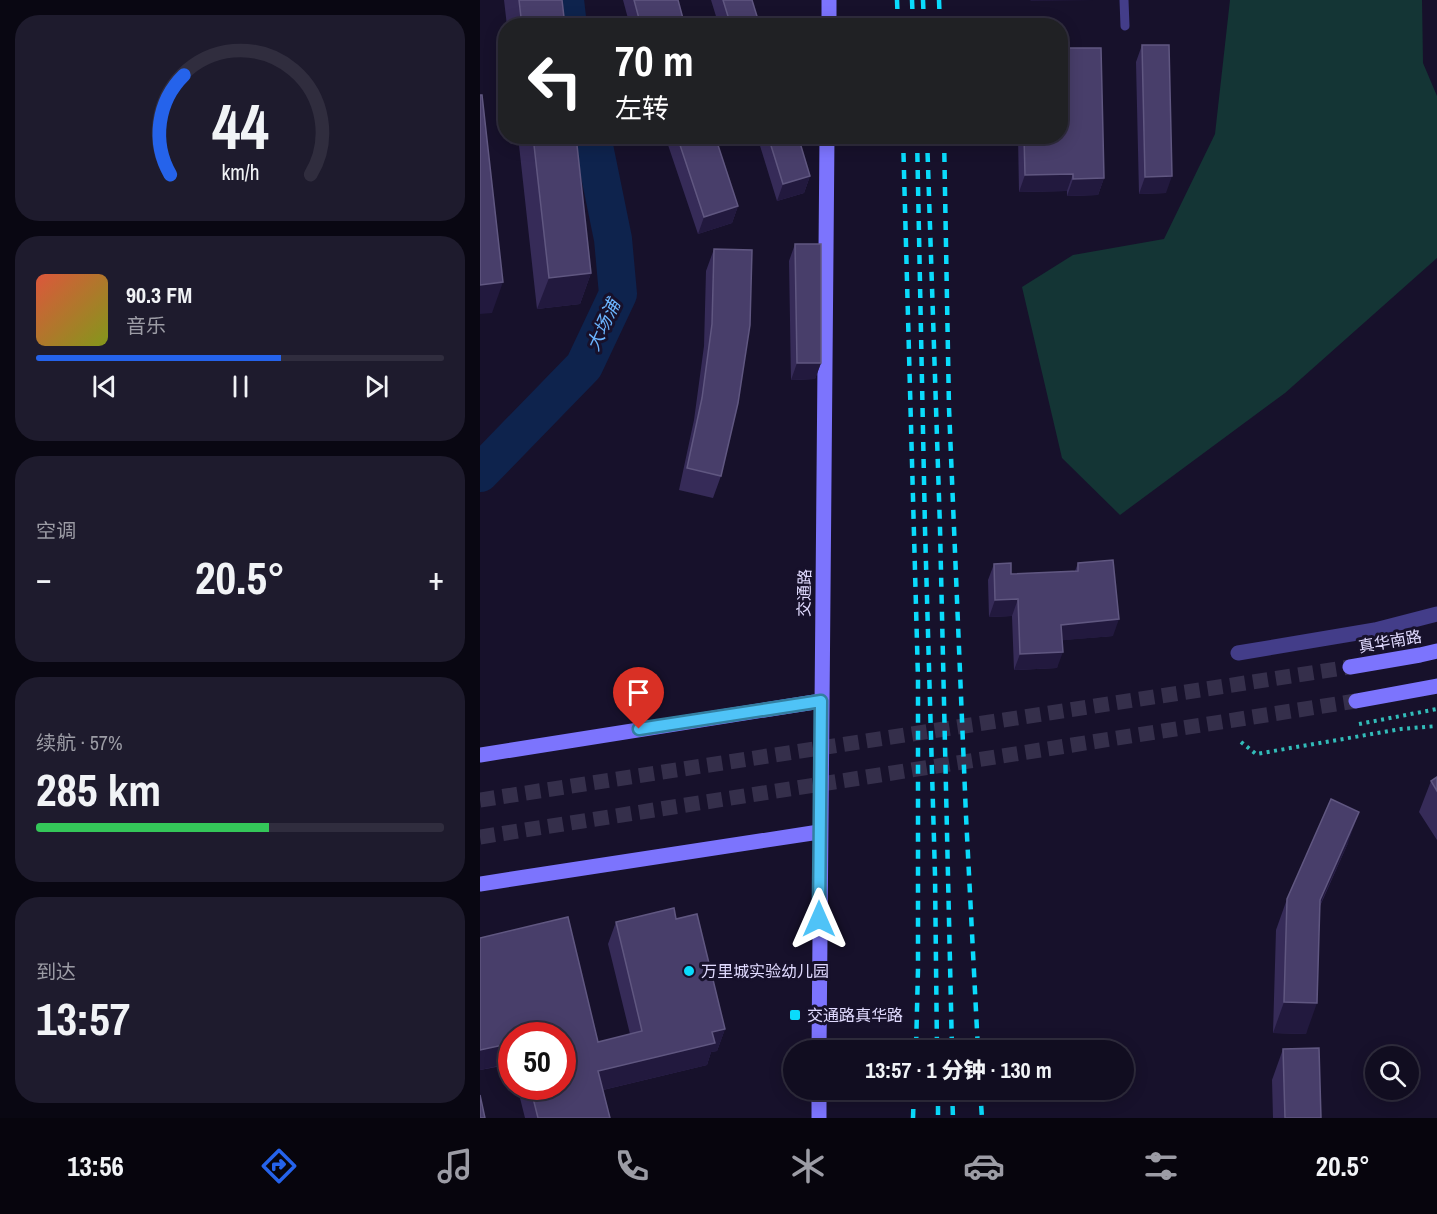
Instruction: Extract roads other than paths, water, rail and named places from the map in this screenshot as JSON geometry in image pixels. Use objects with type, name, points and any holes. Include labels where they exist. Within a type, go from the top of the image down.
[{"type":"main road","points":[[829,0],[829,18]]},
{"type":"main road","name":"交通路","points":[[819,1040],[819,832],[827,144]]},
{"type":"main road","name":"真华南路","points":[[1350,667],[1437,651]]},
{"type":"main road","points":[[1356,701],[1437,686]]},
{"type":"main road","points":[[480,754],[821,701]]},
{"type":"main road","points":[[480,884],[819,832]]},
{"type":"main road","points":[[819,1100],[819,1118]]},
{"type":"street","points":[[1238,653],[1375,630],[1437,614]]},
{"type":"lane","points":[[1124,0],[1125,26]]},
{"type":"waterway","name":"大场浦","points":[[565,0],[567,18]]},
{"type":"waterway","name":"大场浦","points":[[480,473],[584,366],[618,294],[613,239],[594,144]]},
{"type":"tunnel","points":[[480,800],[1350,667]]},
{"type":"tunnel","points":[[480,837],[1356,701]]},
{"type":"railway","points":[[897,0],[898,18]]},
{"type":"railway","points":[[912,0],[913,18]]},
{"type":"railway","points":[[923,0],[924,18]]},
{"type":"railway","points":[[939,0],[940,18]]},
{"type":"railway","points":[[903,144],[918,679],[916,1040]]},
{"type":"railway","points":[[917,144],[937,1040]]},
{"type":"railway","points":[[927,144],[940,528],[952,1040]]},
{"type":"railway","points":[[944,144],[949,408],[977,1040]]},
{"type":"railway","points":[[913,1118],[914,1100]]},
{"type":"railway","points":[[938,1100],[938,1118]]},
{"type":"railway","points":[[952,1100],[953,1118]]},
{"type":"railway","points":[[981,1100],[982,1118]]},
{"type":"place","name":"万里城实验幼儿园","points":[[689,971]]},
{"type":"place","name":"交通路真华路","points":[[795,1015]]}]
